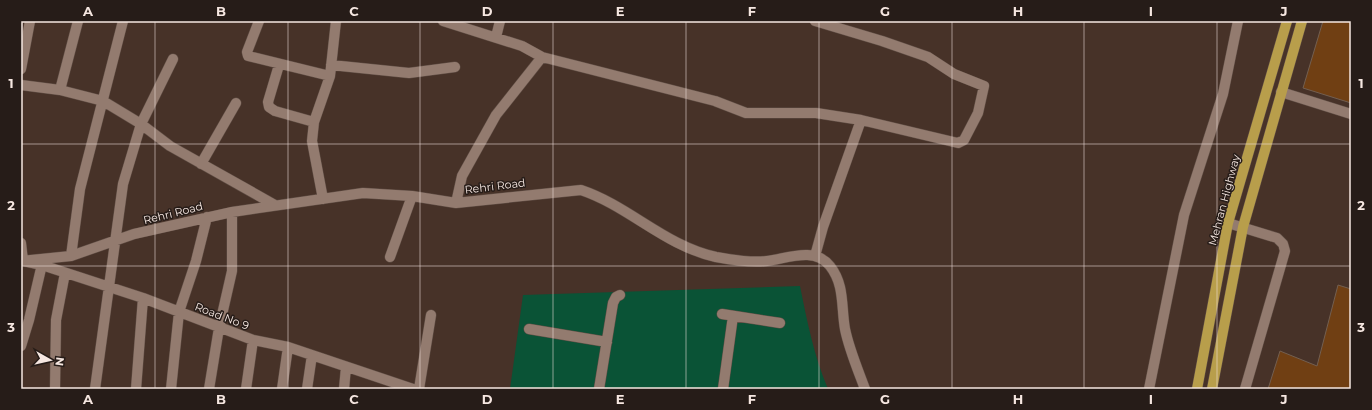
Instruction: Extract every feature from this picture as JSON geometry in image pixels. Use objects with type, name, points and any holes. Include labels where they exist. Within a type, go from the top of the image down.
[{"type":"main road","name":"Mehran Highway","points":[[1197,389],[1228,223],[1287,21]]},
{"type":"main road","points":[[1212,389],[1243,227],[1302,21]]},
{"type":"street","points":[[21,69],[30,21]]},
{"type":"street","points":[[60,90],[78,21]]},
{"type":"street","points":[[71,256],[80,189],[123,21]]},
{"type":"street","points":[[259,21],[247,54],[250,57],[330,76]]},
{"type":"street","points":[[323,199],[312,141],[314,122],[330,76],[336,21]]},
{"type":"street","points":[[443,21],[522,46],[542,57],[715,101],[746,113],[816,113],[861,120],[960,143],[964,140],[978,113],[984,87],[954,74],[928,57],[882,41],[814,21]]},
{"type":"street","points":[[496,37],[500,21]]},
{"type":"street","points":[[1149,389],[1184,215],[1223,94],[1238,21]]},
{"type":"street","points":[[456,203],[462,176],[496,115],[542,57]]},
{"type":"street","points":[[95,389],[124,184],[141,124],[173,59]]},
{"type":"street","points":[[279,65],[268,102],[270,107],[275,111],[314,122]]},
{"type":"street","points":[[331,65],[409,73],[456,67]]},
{"type":"street","points":[[21,85],[60,90],[103,100],[141,124],[170,146],[275,205]]},
{"type":"street","points":[[1281,92],[1351,114]]},
{"type":"street","points":[[201,164],[236,103]]},
{"type":"street","points":[[861,120],[823,227],[815,256],[829,264],[841,285],[845,329],[865,389]]},
{"type":"street","name":"Rehri Road","points":[[22,261],[42,263],[71,256],[117,240],[232,212],[363,193],[412,196],[456,203],[581,190],[600,196],[662,235],[692,250],[715,257],[746,262],[767,261],[798,255],[815,256]]},
{"type":"street","points":[[390,257],[412,196]]},
{"type":"street","points":[[209,389],[219,328],[232,271],[232,212]]},
{"type":"street","points":[[171,389],[179,312],[196,261],[207,217]]},
{"type":"street","points":[[1228,223],[1277,238],[1283,244],[1285,251],[1245,389]]},
{"type":"street","points":[[21,243],[22,261]]},
{"type":"street","points":[[21,346],[29,320],[42,263]]},
{"type":"street","name":"Road No 9","points":[[42,263],[65,273],[143,298],[253,340],[288,347],[413,389]]},
{"type":"street","points":[[55,389],[56,320],[65,273]]},
{"type":"street","points":[[599,389],[613,303],[616,297],[620,295]]},
{"type":"street","points":[[136,389],[143,298]]},
{"type":"street","points":[[722,314],[780,323]]},
{"type":"street","points":[[419,389],[431,316]]},
{"type":"street","points":[[723,389],[733,316]]},
{"type":"street","points":[[529,329],[606,342]]},
{"type":"street","points":[[246,389],[253,340]]},
{"type":"street","points":[[282,389],[288,347]]},
{"type":"street","points":[[307,389],[312,355]]},
{"type":"street","points":[[344,389],[346,367]]},
{"type":"street","points":[[380,389],[381,378]]},
{"type":"green space","points":[[800,286],[815,351],[828,389],[510,389],[523,295]]},
{"type":"building","points":[[1323,21],[1351,21],[1351,103],[1303,88]]},
{"type":"building","points":[[1338,285],[1351,289],[1351,389],[1268,389],[1280,351],[1317,366]]}]
